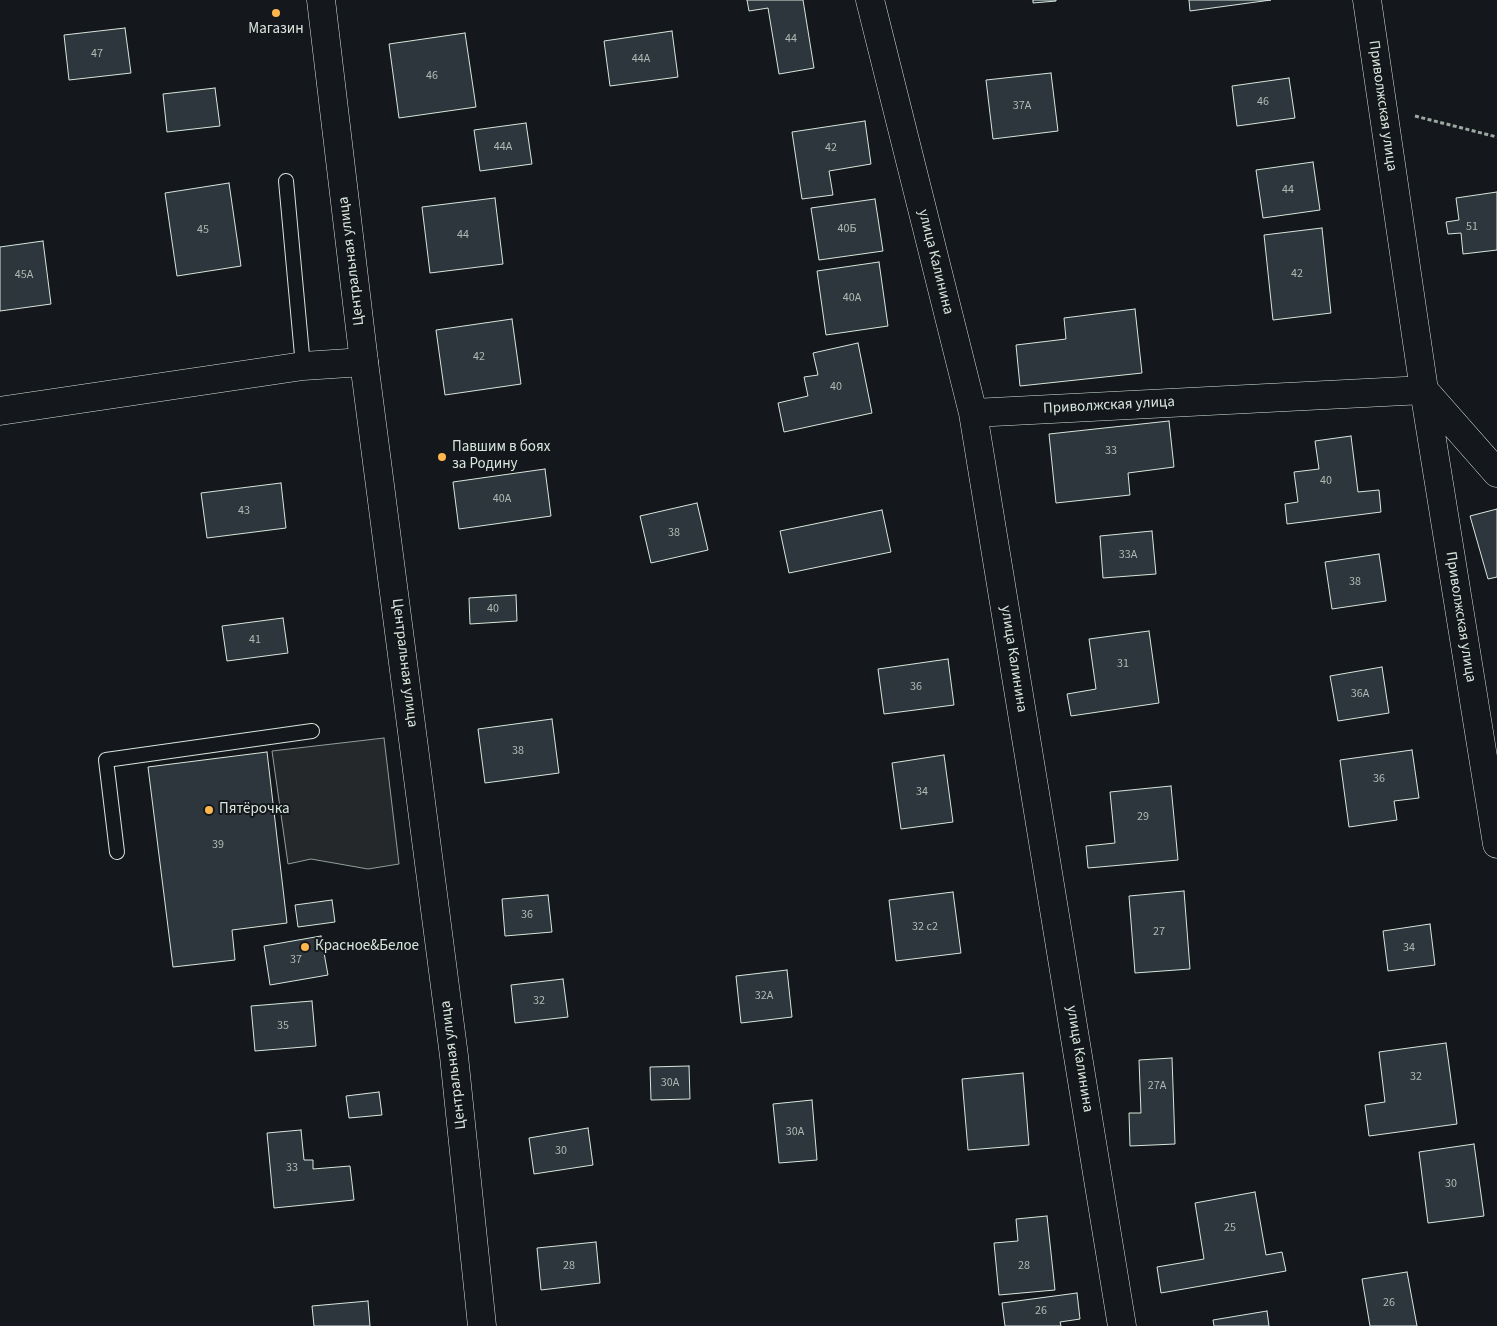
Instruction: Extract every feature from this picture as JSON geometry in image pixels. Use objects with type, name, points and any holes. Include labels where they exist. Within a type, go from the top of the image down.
[{"type":"street","name":"Центральная улица","points":[[321,0],[364,362],[454,1056],[482,1326]]},
{"type":"street","name":"улица Калинина","points":[[870,0],[973,413],[1122,1326]]},
{"type":"street","name":"Приволжская улица","points":[[1367,0],[1424,390],[1497,844]]},
{"type":"street","points":[[0,410],[303,366],[364,362]]},
{"type":"street","points":[[1424,390],[1497,473]]},
{"type":"street","name":"Приволжская улица","points":[[973,413],[1424,390]]},
{"type":"lane","points":[[286,181],[303,366]]},
{"type":"lane","points":[[117,852],[106,760],[312,731]]},
{"type":"path","points":[[1382,108],[1497,137]]},
{"type":"shaded area","points":[[384,738],[399,864],[368,869],[311,859],[288,864],[272,751]]},
{"type":"building","points":[[747,0],[803,0],[814,68],[779,74],[768,8],[749,11]]},
{"type":"building","points":[[1033,0],[1056,0],[1056,1],[1033,3]]},
{"type":"building","points":[[1189,0],[1271,0],[1190,11]]},
{"type":"building","points":[[125,28],[131,73],[69,80],[64,35]]},
{"type":"building","points":[[672,31],[678,77],[610,86],[604,41]]},
{"type":"building","points":[[465,33],[476,107],[399,118],[389,44]]},
{"type":"building","points":[[1051,73],[1058,131],[993,139],[986,80]]},
{"type":"building","points":[[1289,78],[1295,118],[1237,126],[1232,86]]},
{"type":"building","points":[[215,88],[220,126],[167,132],[163,94]]},
{"type":"building","points":[[865,121],[871,164],[829,171],[833,195],[802,199],[792,132]]},
{"type":"building","points":[[526,123],[532,164],[480,171],[474,130]]},
{"type":"building","points":[[1313,162],[1320,210],[1263,218],[1256,170]]},
{"type":"building","points":[[229,183],[241,266],[177,276],[165,193]]},
{"type":"building","points":[[1497,192],[1497,250],[1463,254],[1461,233],[1448,234],[1446,222],[1459,220],[1456,198]]},
{"type":"building","points":[[495,198],[503,264],[430,273],[422,207]]},
{"type":"building","points":[[875,199],[883,251],[819,260],[811,208]]},
{"type":"building","points":[[1322,228],[1331,313],[1273,320],[1264,235]]},
{"type":"building","points":[[43,241],[51,304],[0,311],[0,247]]},
{"type":"building","points":[[879,262],[888,326],[826,335],[817,271]]},
{"type":"building","points":[[1135,309],[1142,373],[1020,386],[1016,345],[1066,339],[1064,318]]},
{"type":"building","points":[[512,319],[521,384],[445,395],[436,330]]},
{"type":"building","points":[[858,343],[872,413],[784,432],[778,403],[808,396],[804,377],[818,375],[813,353]]},
{"type":"building","points":[[1169,421],[1174,467],[1128,473],[1130,495],[1056,503],[1049,434]]},
{"type":"building","points":[[1351,436],[1358,492],[1379,490],[1381,512],[1287,524],[1285,504],[1298,502],[1294,472],[1319,469],[1315,441]]},
{"type":"building","points":[[545,469],[551,516],[459,529],[453,482]]},
{"type":"building","points":[[281,483],[286,528],[207,538],[201,493]]},
{"type":"building","points":[[697,503],[708,550],[651,563],[640,516]]},
{"type":"building","points":[[1497,509],[1497,577],[1488,579],[1470,516]]},
{"type":"building","points":[[882,510],[891,552],[789,573],[780,531]]},
{"type":"building","points":[[1152,531],[1156,574],[1103,578],[1100,536]]},
{"type":"building","points":[[1379,554],[1386,601],[1332,609],[1325,562]]},
{"type":"building","points":[[516,595],[517,621],[470,624],[469,598]]},
{"type":"building","points":[[283,618],[288,653],[227,661],[222,626]]},
{"type":"building","points":[[1149,631],[1159,703],[1071,716],[1067,694],[1096,689],[1089,639]]},
{"type":"building","points":[[948,659],[954,705],[884,714],[878,669]]},
{"type":"building","points":[[1382,667],[1389,713],[1338,721],[1330,676]]},
{"type":"building","points":[[552,719],[559,773],[485,783],[478,729]]},
{"type":"building","points":[[1412,750],[1419,798],[1394,801],[1397,820],[1349,827],[1340,760]]},
{"type":"building","points":[[267,752],[287,923],[232,930],[235,960],[173,967],[148,767]]},
{"type":"building","points":[[944,755],[953,822],[901,829],[892,763]]},
{"type":"building","points":[[1171,786],[1178,860],[1088,868],[1086,846],[1115,843],[1110,792]]},
{"type":"building","points":[[1184,891],[1190,969],[1135,973],[1129,896]]},
{"type":"building","points":[[953,892],[961,953],[896,961],[889,900]]},
{"type":"building","points":[[548,895],[552,932],[505,936],[502,899]]},
{"type":"building","points":[[332,900],[335,922],[298,927],[295,905]]},
{"type":"building","points":[[1430,924],[1435,965],[1388,971],[1383,931]]},
{"type":"building","points":[[321,936],[328,975],[270,985],[264,946]]},
{"type":"building","points":[[787,970],[792,1017],[741,1023],[736,976]]},
{"type":"building","points":[[563,979],[568,1017],[515,1023],[511,985]]},
{"type":"building","points":[[312,1001],[316,1046],[255,1051],[251,1006]]},
{"type":"building","points":[[1446,1043],[1457,1124],[1369,1136],[1365,1105],[1385,1102],[1379,1052]]},
{"type":"building","points":[[1172,1058],[1175,1144],[1130,1146],[1129,1113],[1141,1113],[1139,1060]]},
{"type":"building","points":[[689,1066],[690,1099],[651,1100],[650,1067]]},
{"type":"building","points":[[1023,1073],[1029,1145],[968,1150],[962,1079]]},
{"type":"building","points":[[379,1092],[382,1115],[349,1118],[346,1096]]},
{"type":"building","points":[[812,1100],[817,1160],[779,1163],[773,1104]]},
{"type":"building","points":[[588,1128],[593,1165],[534,1174],[529,1138]]},
{"type":"building","points":[[301,1130],[304,1160],[313,1160],[313,1169],[350,1166],[354,1200],[274,1208],[267,1133]]},
{"type":"building","points":[[1474,1144],[1484,1216],[1428,1223],[1419,1152]]},
{"type":"building","points":[[1255,1192],[1266,1255],[1282,1252],[1286,1271],[1161,1293],[1157,1267],[1204,1259],[1195,1203]]},
{"type":"building","points":[[1047,1216],[1055,1290],[999,1295],[994,1243],[1018,1241],[1016,1219]]},
{"type":"building","points":[[596,1242],[600,1283],[541,1290],[537,1248]]},
{"type":"building","points":[[1407,1272],[1417,1326],[1370,1326],[1362,1279]]},
{"type":"building","points":[[1077,1293],[1080,1319],[1060,1322],[1061,1326],[1005,1326],[1002,1303]]},
{"type":"building","points":[[368,1301],[370,1326],[314,1326],[312,1306]]},
{"type":"building","points":[[1267,1311],[1269,1326],[1214,1326],[1213,1320]]},
{"type":"place","name":"Магазин","points":[[276,13]]},
{"type":"place","name":"Павшим в боях за Родину","points":[[442,457]]},
{"type":"place","name":"Пятёрочка","points":[[209,810]]},
{"type":"place","name":"Красное&Белое","points":[[305,947]]}]
